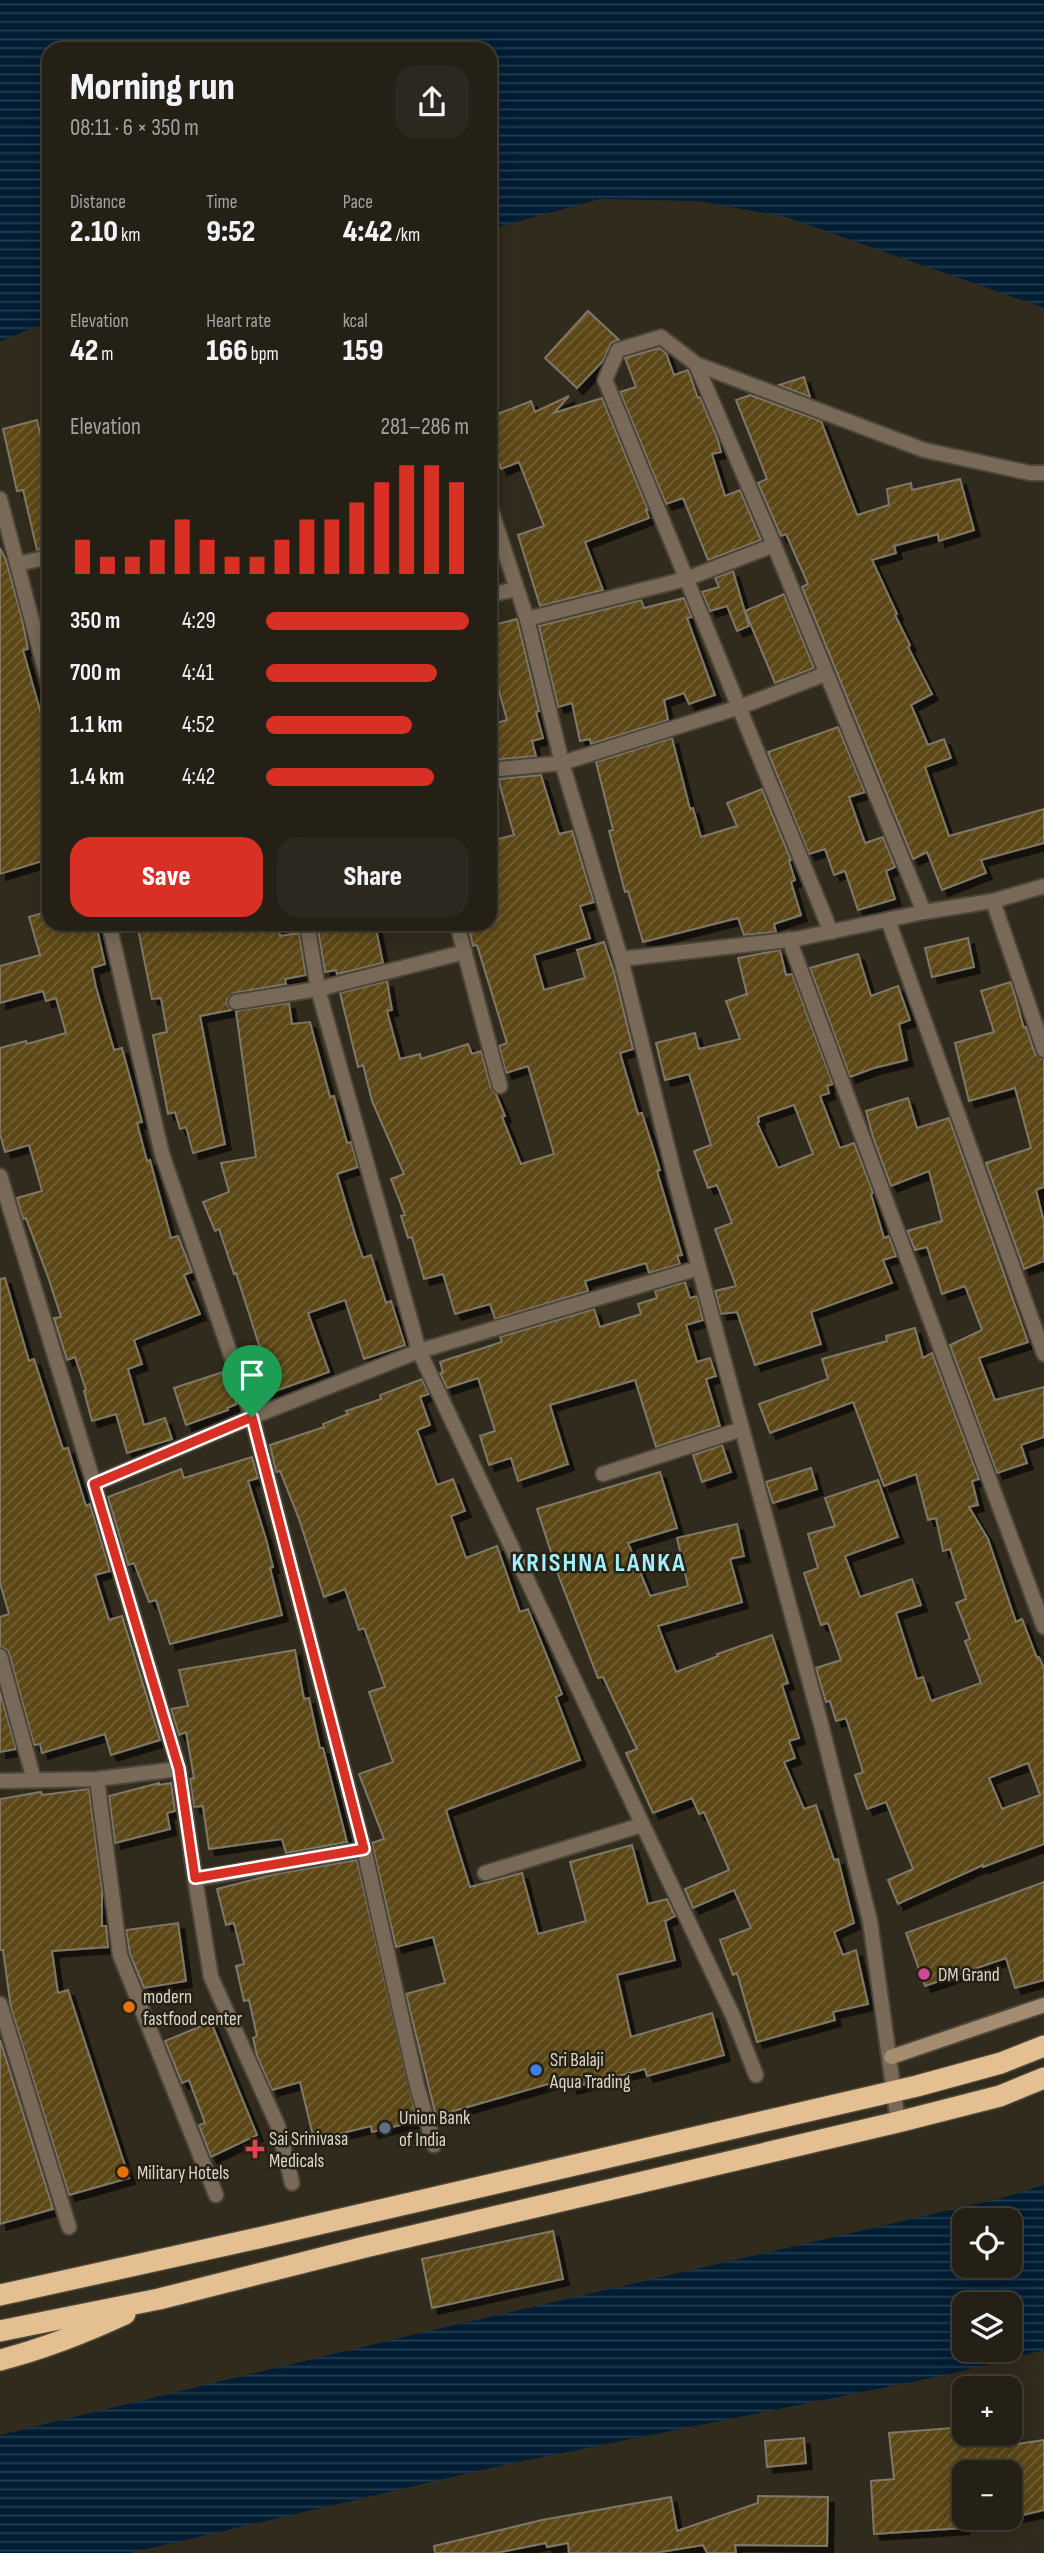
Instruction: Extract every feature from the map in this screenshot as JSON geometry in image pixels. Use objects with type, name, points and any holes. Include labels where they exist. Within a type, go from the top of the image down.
[{"type":"highway","points":[[0,2295],[263,2237],[895,2090],[1001,2063],[1044,2046]]},
{"type":"highway","points":[[0,2331],[159,2299],[365,2247],[898,2122],[1000,2096],[1044,2078]]},
{"type":"highway","points":[[0,2360],[86,2332],[159,2299]]},
{"type":"street","points":[[831,932],[605,380],[618,350],[661,337],[696,363],[925,450],[1030,473],[1044,473]]},
{"type":"street","points":[[696,363],[774,545],[924,912]]},
{"type":"street","points":[[0,499],[42,658]]},
{"type":"street","points":[[497,529],[527,619],[562,763],[621,959],[870,1920],[898,2122]]},
{"type":"street","points":[[527,619],[687,579],[774,545]]},
{"type":"street","points":[[18,564],[42,559]]},
{"type":"street","points":[[497,593],[516,589]]},
{"type":"street","points":[[497,769],[562,763],[740,707],[825,674]]},
{"type":"street","points":[[621,959],[831,932],[924,912],[993,901],[1044,886]]},
{"type":"street","points":[[993,901],[1044,1051]]},
{"type":"street","points":[[888,920],[1044,1354]]},
{"type":"street","points":[[111,931],[162,1154],[252,1417],[364,1849],[417,2086],[434,2145]]},
{"type":"street","points":[[308,931],[318,989],[419,1351],[733,2016],[756,2076]]},
{"type":"street","points":[[459,931],[500,1086]]},
{"type":"street","points":[[789,939],[1044,1628]]},
{"type":"street","points":[[236,1002],[318,989],[464,951]]},
{"type":"street","points":[[0,1176],[179,1769],[211,1977],[278,2126],[292,2183]]},
{"type":"street","points":[[94,1484],[252,1417],[419,1351],[699,1268]]},
{"type":"street","points":[[603,1474],[742,1429]]},
{"type":"street","points":[[0,1656],[34,1780]]},
{"type":"street","points":[[0,1781],[97,1779],[179,1769]]},
{"type":"street","points":[[97,1779],[120,1955],[216,2194]]},
{"type":"street","points":[[485,1873],[642,1825]]},
{"type":"street","points":[[195,1878],[364,1849]]},
{"type":"street","points":[[0,2004],[69,2227]]},
{"type":"street","points":[[891,2057],[1044,2005]]},
{"type":"water","points":[[0,0],[1044,0],[1044,308],[786,217],[698,201],[600,199],[497,227],[497,42],[42,42],[42,325],[0,341]]},
{"type":"water","points":[[1044,2185],[1044,2350],[1022,2356],[1022,2292],[952,2292],[952,2362],[997,2362],[946,2375],[508,2464],[130,2553],[0,2553],[0,2435],[416,2334],[952,2210],[952,2278],[1022,2278],[1022,2208],[959,2208]]},
{"type":"building","points":[[588,311],[619,340],[611,343],[603,361],[577,388],[545,358]]},
{"type":"building","points":[[659,348],[666,353],[674,375],[688,370],[717,437],[721,452],[712,454],[725,496],[740,490],[761,540],[708,560],[683,498],[666,504],[620,392],[636,387],[625,358]]},
{"type":"building","points":[[804,377],[810,397],[779,385]]},
{"type":"building","points":[[750,395],[821,421],[857,515],[889,505],[887,489],[911,483],[912,490],[960,479],[974,530],[939,541],[938,534],[894,546],[896,553],[872,560],[910,645],[908,647],[932,694],[911,705],[928,745],[944,739],[951,758],[925,767],[949,836],[1044,809],[1044,843],[981,860],[986,873],[942,890],[927,852],[913,859],[802,587],[808,584],[786,534],[781,536],[758,483],[767,479],[736,400]]},
{"type":"building","points":[[569,396],[554,413],[602,398],[649,518],[585,542],[603,590],[540,606],[518,535],[544,526],[519,462],[501,469],[497,458],[497,414],[531,401],[535,412]]},
{"type":"building","points":[[37,420],[42,442],[42,549],[37,550],[23,490],[17,491],[3,429]]},
{"type":"building","points":[[0,548],[6,560],[21,615],[28,649],[23,650],[42,717],[42,861],[0,874]]},
{"type":"building","points":[[733,571],[749,626],[737,631],[727,606],[710,611],[702,592],[719,587],[715,578]]},
{"type":"building","points":[[784,594],[814,668],[775,683],[745,611]]},
{"type":"building","points":[[684,598],[692,617],[687,618],[715,695],[689,704],[684,693],[664,700],[668,720],[591,744],[590,739],[580,741],[572,703],[558,707],[539,626],[641,600],[644,608]]},
{"type":"building","points":[[517,619],[543,738],[532,741],[536,756],[497,760],[497,723],[507,720],[497,684],[497,624]]},
{"type":"building","points":[[838,727],[865,792],[849,797],[865,843],[883,837],[895,867],[886,871],[895,899],[858,910],[845,871],[834,875],[825,849],[809,854],[768,752]]},
{"type":"building","points":[[672,738],[690,809],[693,808],[701,837],[737,826],[727,803],[762,789],[791,860],[789,861],[795,880],[791,882],[801,915],[774,924],[776,932],[744,935],[738,918],[643,942],[628,891],[625,892],[609,831],[613,830],[596,762]]},
{"type":"building","points":[[541,775],[559,834],[572,831],[594,902],[580,906],[590,938],[534,955],[544,990],[585,978],[577,950],[604,942],[633,1049],[620,1053],[638,1114],[642,1113],[660,1170],[657,1171],[682,1255],[677,1256],[680,1264],[649,1273],[646,1263],[585,1281],[588,1291],[495,1319],[490,1304],[455,1314],[443,1274],[424,1279],[412,1237],[408,1238],[401,1216],[405,1215],[391,1179],[404,1174],[372,1101],[363,1065],[358,1067],[340,993],[387,981],[392,1010],[387,1011],[400,1059],[420,1054],[421,1059],[468,1044],[472,1054],[481,1051],[491,1088],[505,1116],[502,1117],[521,1164],[554,1154],[528,1066],[506,1073],[499,1046],[507,1043],[477,945],[473,946],[470,931],[497,931],[497,839],[514,835],[498,779]]},
{"type":"building","points":[[42,913],[42,931],[98,931],[105,964],[92,968],[96,987],[114,1050],[122,1048],[142,1122],[137,1123],[147,1161],[150,1160],[171,1238],[178,1236],[192,1272],[184,1275],[200,1314],[134,1340],[142,1364],[128,1369],[144,1425],[165,1418],[172,1439],[127,1453],[116,1414],[92,1421],[84,1391],[86,1390],[75,1357],[67,1360],[54,1318],[61,1317],[17,1198],[42,1191],[29,1145],[5,1152],[0,1134],[0,1048],[66,1033],[56,998],[46,1001],[43,991],[0,1003],[0,966],[40,955],[29,917]]},
{"type":"building","points":[[138,931],[279,931],[280,936],[299,933],[306,975],[285,979],[286,984],[234,993],[227,999],[231,1010],[200,1016],[225,1144],[193,1153],[186,1127],[180,1129],[175,1112],[168,1114],[153,1035],[167,1032],[161,998],[152,999]]},
{"type":"building","points":[[318,931],[376,931],[383,963],[337,974],[336,970],[325,972]]},
{"type":"building","points":[[968,938],[974,967],[932,977],[925,948]]},
{"type":"building","points":[[780,950],[786,975],[792,974],[833,1084],[827,1086],[829,1093],[820,1096],[840,1148],[854,1143],[873,1193],[871,1194],[884,1238],[889,1236],[896,1256],[883,1260],[892,1283],[811,1312],[821,1344],[755,1365],[737,1312],[721,1314],[715,1291],[736,1286],[715,1229],[732,1223],[717,1185],[708,1188],[694,1151],[711,1145],[689,1074],[665,1080],[656,1043],[695,1033],[699,1049],[740,1039],[726,1001],[747,994],[738,958]],"holes":[[[794,1105],[813,1154],[778,1168],[757,1123],[758,1117]]]},
{"type":"building","points":[[858,954],[871,996],[898,986],[910,1020],[899,1024],[907,1060],[850,1077],[810,968]]},
{"type":"building","points":[[1011,982],[1024,1028],[1026,1027],[1035,1054],[1044,1059],[1044,1187],[1036,1190],[1044,1222],[1044,1261],[1024,1269],[986,1163],[1031,1148],[1015,1088],[969,1101],[955,1043],[994,1032],[981,991]]},
{"type":"building","points":[[289,1003],[292,1024],[310,1022],[330,1097],[334,1096],[347,1143],[351,1142],[358,1167],[337,1174],[363,1258],[371,1255],[386,1303],[391,1301],[405,1345],[364,1359],[345,1300],[308,1313],[329,1372],[256,1398],[244,1365],[247,1364],[243,1354],[260,1348],[219,1229],[215,1231],[203,1202],[229,1192],[221,1163],[256,1157],[236,1011]]},
{"type":"building","points":[[908,1098],[917,1128],[949,1118],[1028,1342],[979,1358],[995,1400],[1044,1387],[1044,1437],[1021,1445],[1027,1463],[997,1473],[950,1345],[982,1330],[965,1286],[942,1294],[927,1247],[915,1250],[907,1231],[942,1221],[929,1171],[891,1186],[866,1111]]},
{"type":"building","points":[[5,1278],[29,1361],[34,1359],[63,1449],[68,1448],[86,1506],[90,1504],[110,1571],[95,1575],[109,1620],[122,1616],[160,1740],[111,1755],[105,1734],[42,1753],[40,1744],[34,1745],[9,1653],[0,1647],[0,1617],[9,1614],[0,1583],[0,1279]]},
{"type":"building","points":[[685,1282],[690,1298],[697,1296],[703,1320],[686,1325],[697,1362],[710,1358],[716,1376],[706,1379],[720,1426],[656,1447],[635,1380],[550,1405],[568,1464],[518,1481],[511,1458],[489,1465],[480,1436],[495,1431],[478,1378],[447,1388],[440,1373],[443,1372],[440,1362],[502,1342],[500,1337],[594,1309],[600,1327],[641,1314],[638,1304],[657,1298],[655,1291]]},
{"type":"building","points":[[915,1328],[923,1358],[932,1353],[979,1479],[972,1481],[978,1505],[969,1507],[988,1539],[1016,1622],[1022,1619],[1037,1658],[1039,1657],[1044,1668],[1044,1844],[983,1865],[898,1904],[888,1880],[913,1869],[886,1802],[867,1809],[855,1775],[863,1772],[846,1718],[836,1721],[830,1701],[826,1702],[816,1668],[841,1660],[828,1623],[821,1625],[804,1573],[818,1568],[808,1534],[835,1526],[825,1498],[878,1480],[898,1537],[845,1556],[860,1597],[912,1579],[921,1605],[896,1613],[917,1679],[923,1677],[931,1701],[981,1683],[965,1641],[970,1639],[956,1603],[966,1599],[950,1549],[943,1551],[936,1518],[928,1520],[916,1474],[884,1486],[853,1402],[770,1433],[759,1404],[828,1379],[822,1359],[887,1341],[886,1336]],"holes":[[[1028,1763],[1040,1795],[1002,1809],[989,1778]]]},
{"type":"building","points":[[226,1371],[237,1404],[227,1408],[228,1410],[186,1425],[174,1388]]},
{"type":"building","points":[[422,1379],[429,1394],[420,1397],[430,1425],[417,1430],[437,1485],[453,1479],[465,1511],[451,1516],[466,1558],[497,1546],[520,1612],[528,1609],[562,1694],[556,1697],[580,1760],[446,1810],[470,1887],[522,1873],[538,1934],[586,1921],[570,1862],[632,1845],[648,1904],[667,1899],[675,1916],[665,1921],[675,1960],[617,1975],[631,2037],[712,2013],[724,2055],[647,2076],[645,2069],[571,2088],[569,2078],[436,2116],[406,1994],[445,1983],[433,1937],[396,1947],[372,1843],[384,1839],[359,1774],[393,1762],[369,1692],[385,1687],[364,1628],[359,1630],[345,1589],[324,1597],[299,1519],[280,1471],[276,1472],[270,1445],[324,1427],[323,1424],[348,1414],[346,1411],[381,1399],[380,1395]]},
{"type":"building","points":[[722,1445],[731,1472],[702,1482],[693,1455]]},
{"type":"building","points":[[252,1457],[258,1478],[248,1481],[266,1539],[282,1615],[170,1644],[156,1600],[149,1602],[134,1563],[128,1565],[108,1497],[181,1469],[184,1478]]},
{"type":"building","points":[[811,1468],[817,1489],[773,1503],[766,1482]]},
{"type":"building","points":[[660,1472],[677,1528],[628,1543],[650,1596],[688,1586],[677,1538],[737,1524],[744,1556],[730,1559],[742,1602],[658,1626],[676,1672],[772,1635],[788,1683],[782,1685],[799,1738],[789,1741],[795,1758],[784,1762],[804,1809],[816,1805],[834,1860],[838,1859],[854,1923],[834,1932],[843,1955],[856,1950],[868,2004],[833,2012],[835,2020],[757,2042],[737,1973],[733,1975],[720,1940],[751,1928],[734,1890],[693,1908],[685,1889],[729,1870],[704,1812],[699,1814],[692,1798],[653,1813],[626,1753],[637,1749],[603,1677],[598,1678],[559,1577],[537,1509]]},
{"type":"building","points":[[295,1650],[304,1699],[309,1698],[320,1748],[323,1748],[347,1842],[286,1853],[282,1839],[209,1849],[203,1806],[194,1807],[190,1779],[194,1778],[186,1732],[179,1735],[171,1709],[188,1706],[179,1670]]},
{"type":"building","points":[[0,1692],[16,1749],[0,1752]]},
{"type":"building","points":[[159,1783],[171,1783],[175,1811],[167,1813],[170,1829],[115,1843],[109,1796]]},
{"type":"building","points":[[89,1789],[102,1889],[102,1926],[106,1926],[108,1947],[52,1951],[58,1993],[68,1990],[129,2178],[69,2195],[11,2008],[3,1950],[0,1950],[0,1799],[41,1792],[42,1795]]},
{"type":"building","points":[[357,1860],[417,2121],[372,2132],[371,2126],[314,2140],[300,2082],[272,2090],[257,2056],[253,2038],[257,2036],[249,2000],[244,2001],[236,1966],[244,1964],[234,1923],[226,1925],[217,1889],[276,1874]]},
{"type":"building","points":[[1044,1882],[1044,1980],[1015,1988],[1006,1958],[925,1986],[906,1933]]},
{"type":"building","points":[[178,1923],[186,1981],[144,1988],[130,1954],[126,1930]]},
{"type":"building","points":[[211,2022],[257,2135],[211,2157],[199,2125],[205,2123],[189,2080],[182,2083],[165,2041]]},
{"type":"building","points":[[0,2040],[53,2209],[0,2224]]},
{"type":"building","points":[[553,2231],[563,2279],[432,2308],[422,2259]]},
{"type":"building","points":[[952,2428],[952,2446],[1022,2446],[1022,2443],[1044,2440],[1044,2510],[1022,2515],[1022,2460],[952,2460],[952,2529],[874,2534],[871,2481],[894,2479],[889,2433]]},
{"type":"building","points":[[804,2438],[806,2463],[767,2467],[765,2441]]},
{"type":"building","points":[[758,2496],[828,2497],[827,2546],[735,2545],[736,2553],[707,2553],[703,2545],[655,2553],[569,2553],[568,2543],[547,2547],[546,2543],[496,2553],[435,2553],[434,2546],[542,2520],[671,2497],[677,2531],[758,2503]]},
{"type":"place","name":"DM Grand","points":[[924,1974]]},
{"type":"place","name":"modern fastfood center","points":[[129,2007]]},
{"type":"place","name":"Sri Balaji Aqua Trading","points":[[536,2070]]},
{"type":"place","name":"Union Bank of India","points":[[385,2128]]},
{"type":"place","name":"Sai Srinivasa Medicals","points":[[255,2149]]},
{"type":"place","name":"Military Hotels","points":[[123,2172]]},
{"type":"district","name":"KRISHNA LANKA","points":[[599,1562]]},
{"type":"route","points":[[252,1417],[364,1849],[195,1878],[179,1769],[94,1484],[252,1417]]}]
